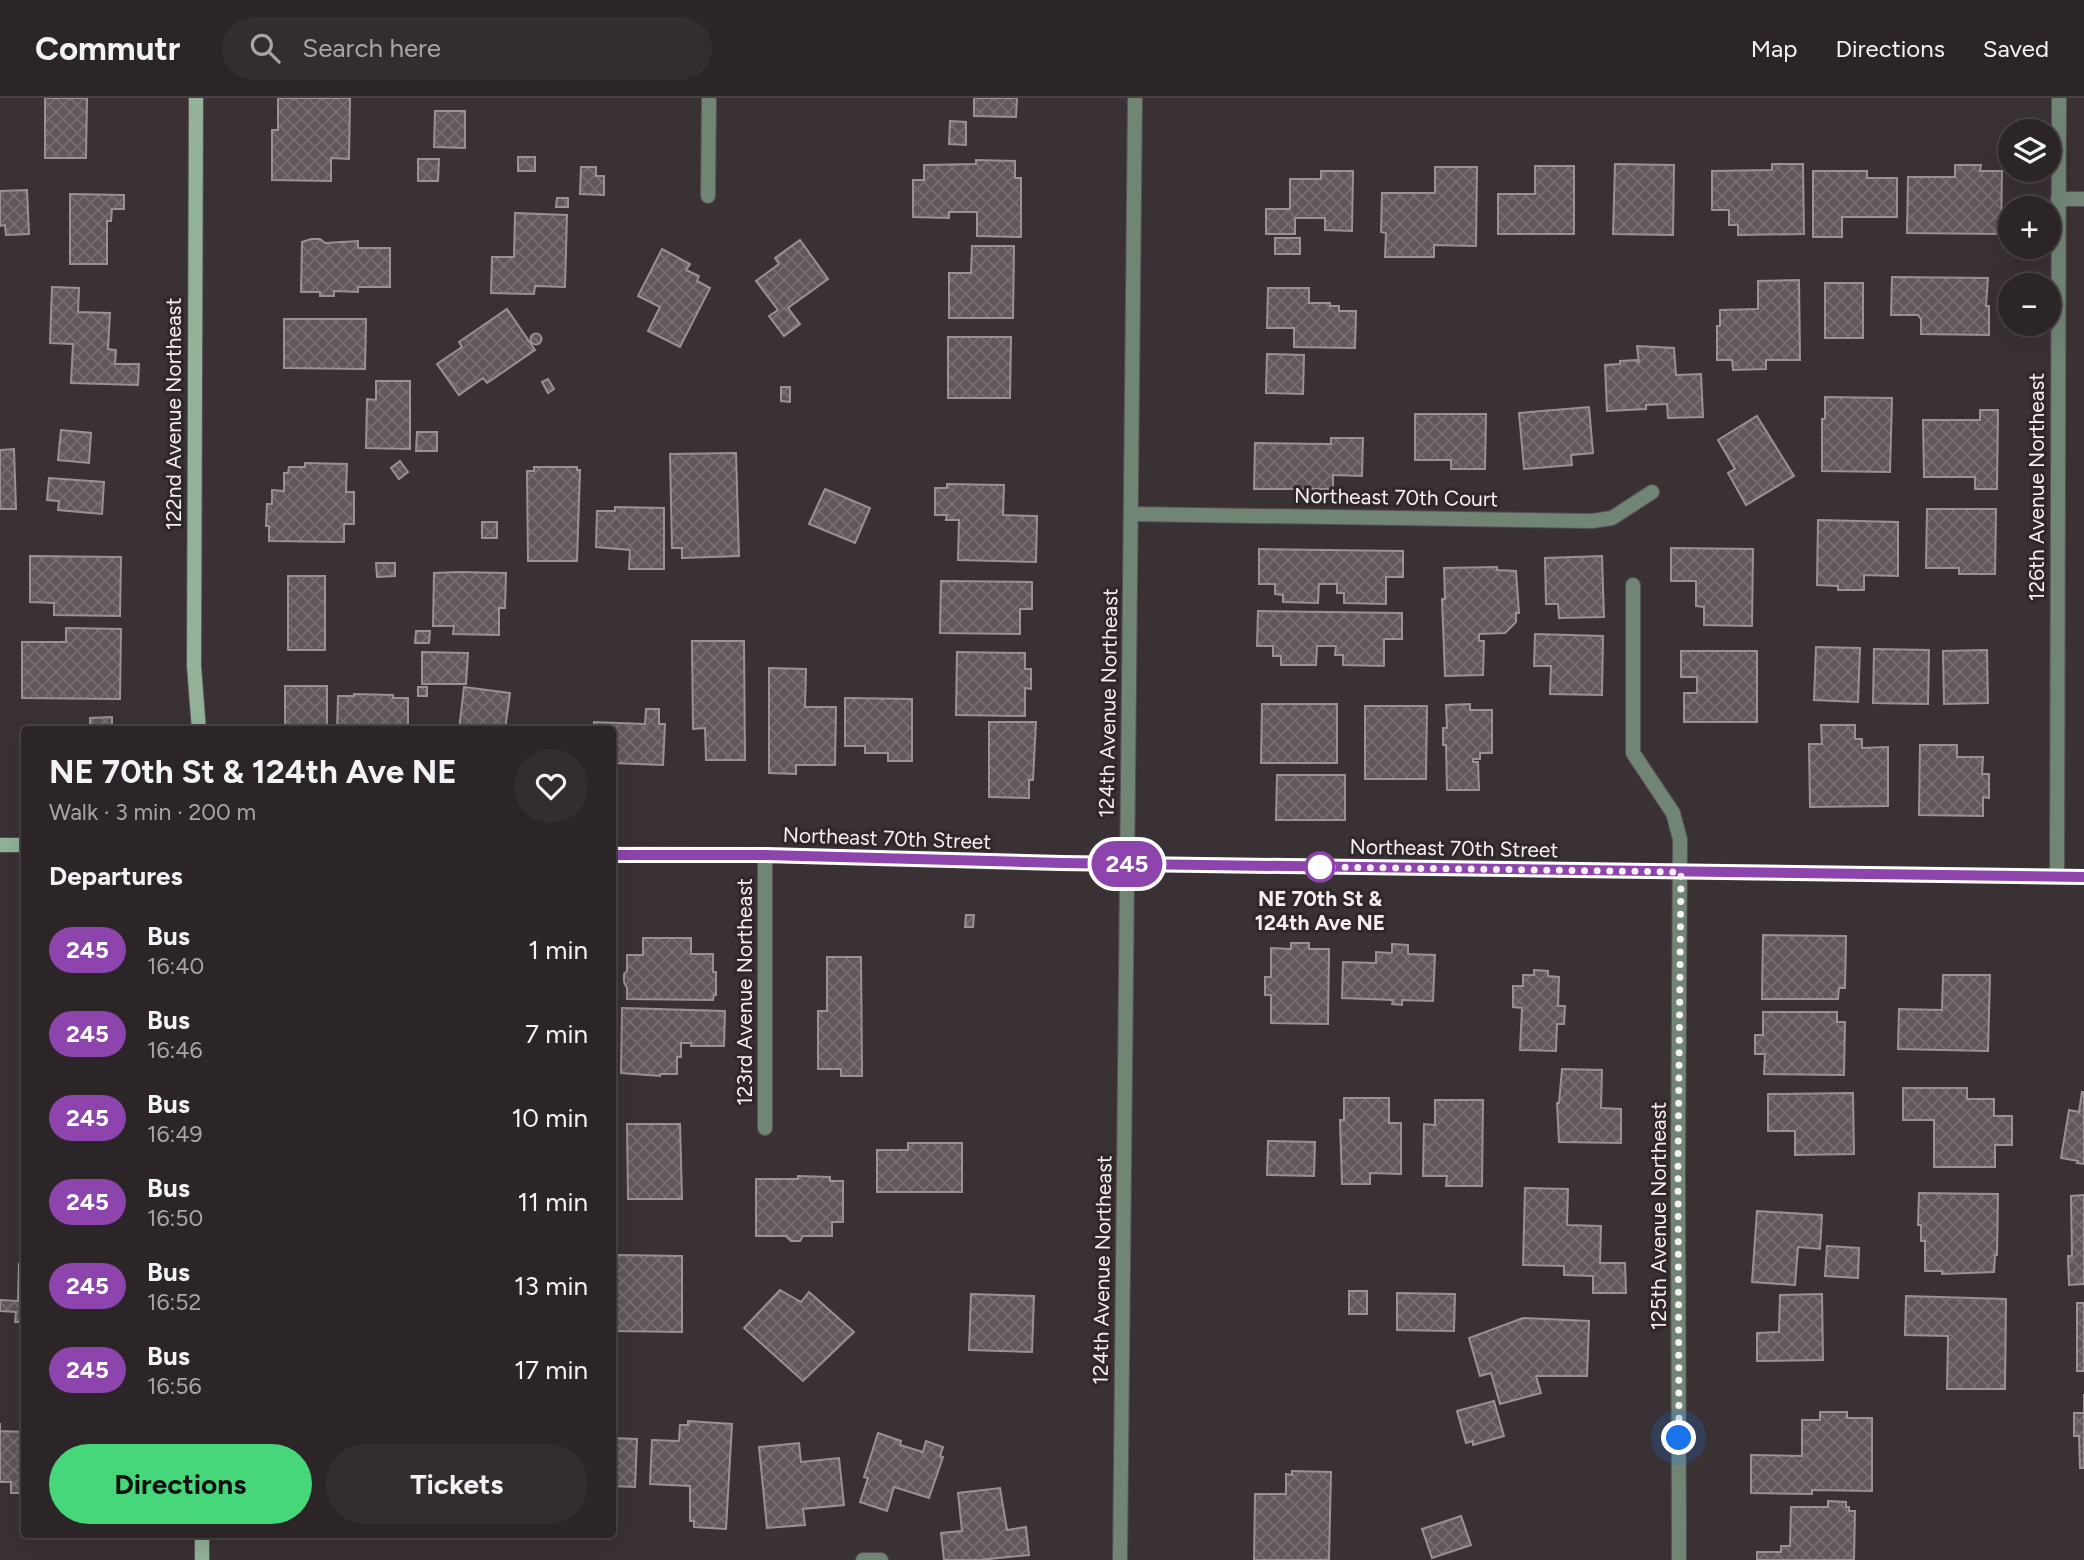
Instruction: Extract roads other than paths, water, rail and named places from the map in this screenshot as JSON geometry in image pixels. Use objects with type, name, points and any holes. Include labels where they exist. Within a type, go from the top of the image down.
[{"type":"main road","name":"122nd Avenue Northeast","points":[[196,98],[194,666],[198,726]]},
{"type":"main road","points":[[0,845],[21,845]]},
{"type":"main road","name":"Northeast 70th Street","points":[[616,855],[765,855],[1126,864],[2084,877]]},
{"type":"main road","points":[[202,1538],[202,1560]]},
{"type":"street","points":[[708,197],[709,98]]},
{"type":"street","name":"124th Avenue Northeast","points":[[1120,1560],[1135,98]]},
{"type":"street","name":"126th Avenue Northeast","points":[[2059,196],[2060,98]]},
{"type":"street","points":[[2061,199],[2084,199]]},
{"type":"street","name":"126th Avenue Northeast","points":[[2057,877],[2059,259]]},
{"type":"street","name":"Northeast 70th Court","points":[[1131,514],[1592,521],[1612,517],[1652,492]]},
{"type":"street","name":"125th Avenue Northeast","points":[[1633,585],[1633,753],[1673,813],[1680,839],[1679,1560]]},
{"type":"street","name":"123rd Avenue Northeast","points":[[765,855],[765,1128]]},
{"type":"street","points":[[863,1560],[881,1560]]},
{"type":"place","name":"NE 70th St & 124th Ave NE","points":[[1320,867]]}]
